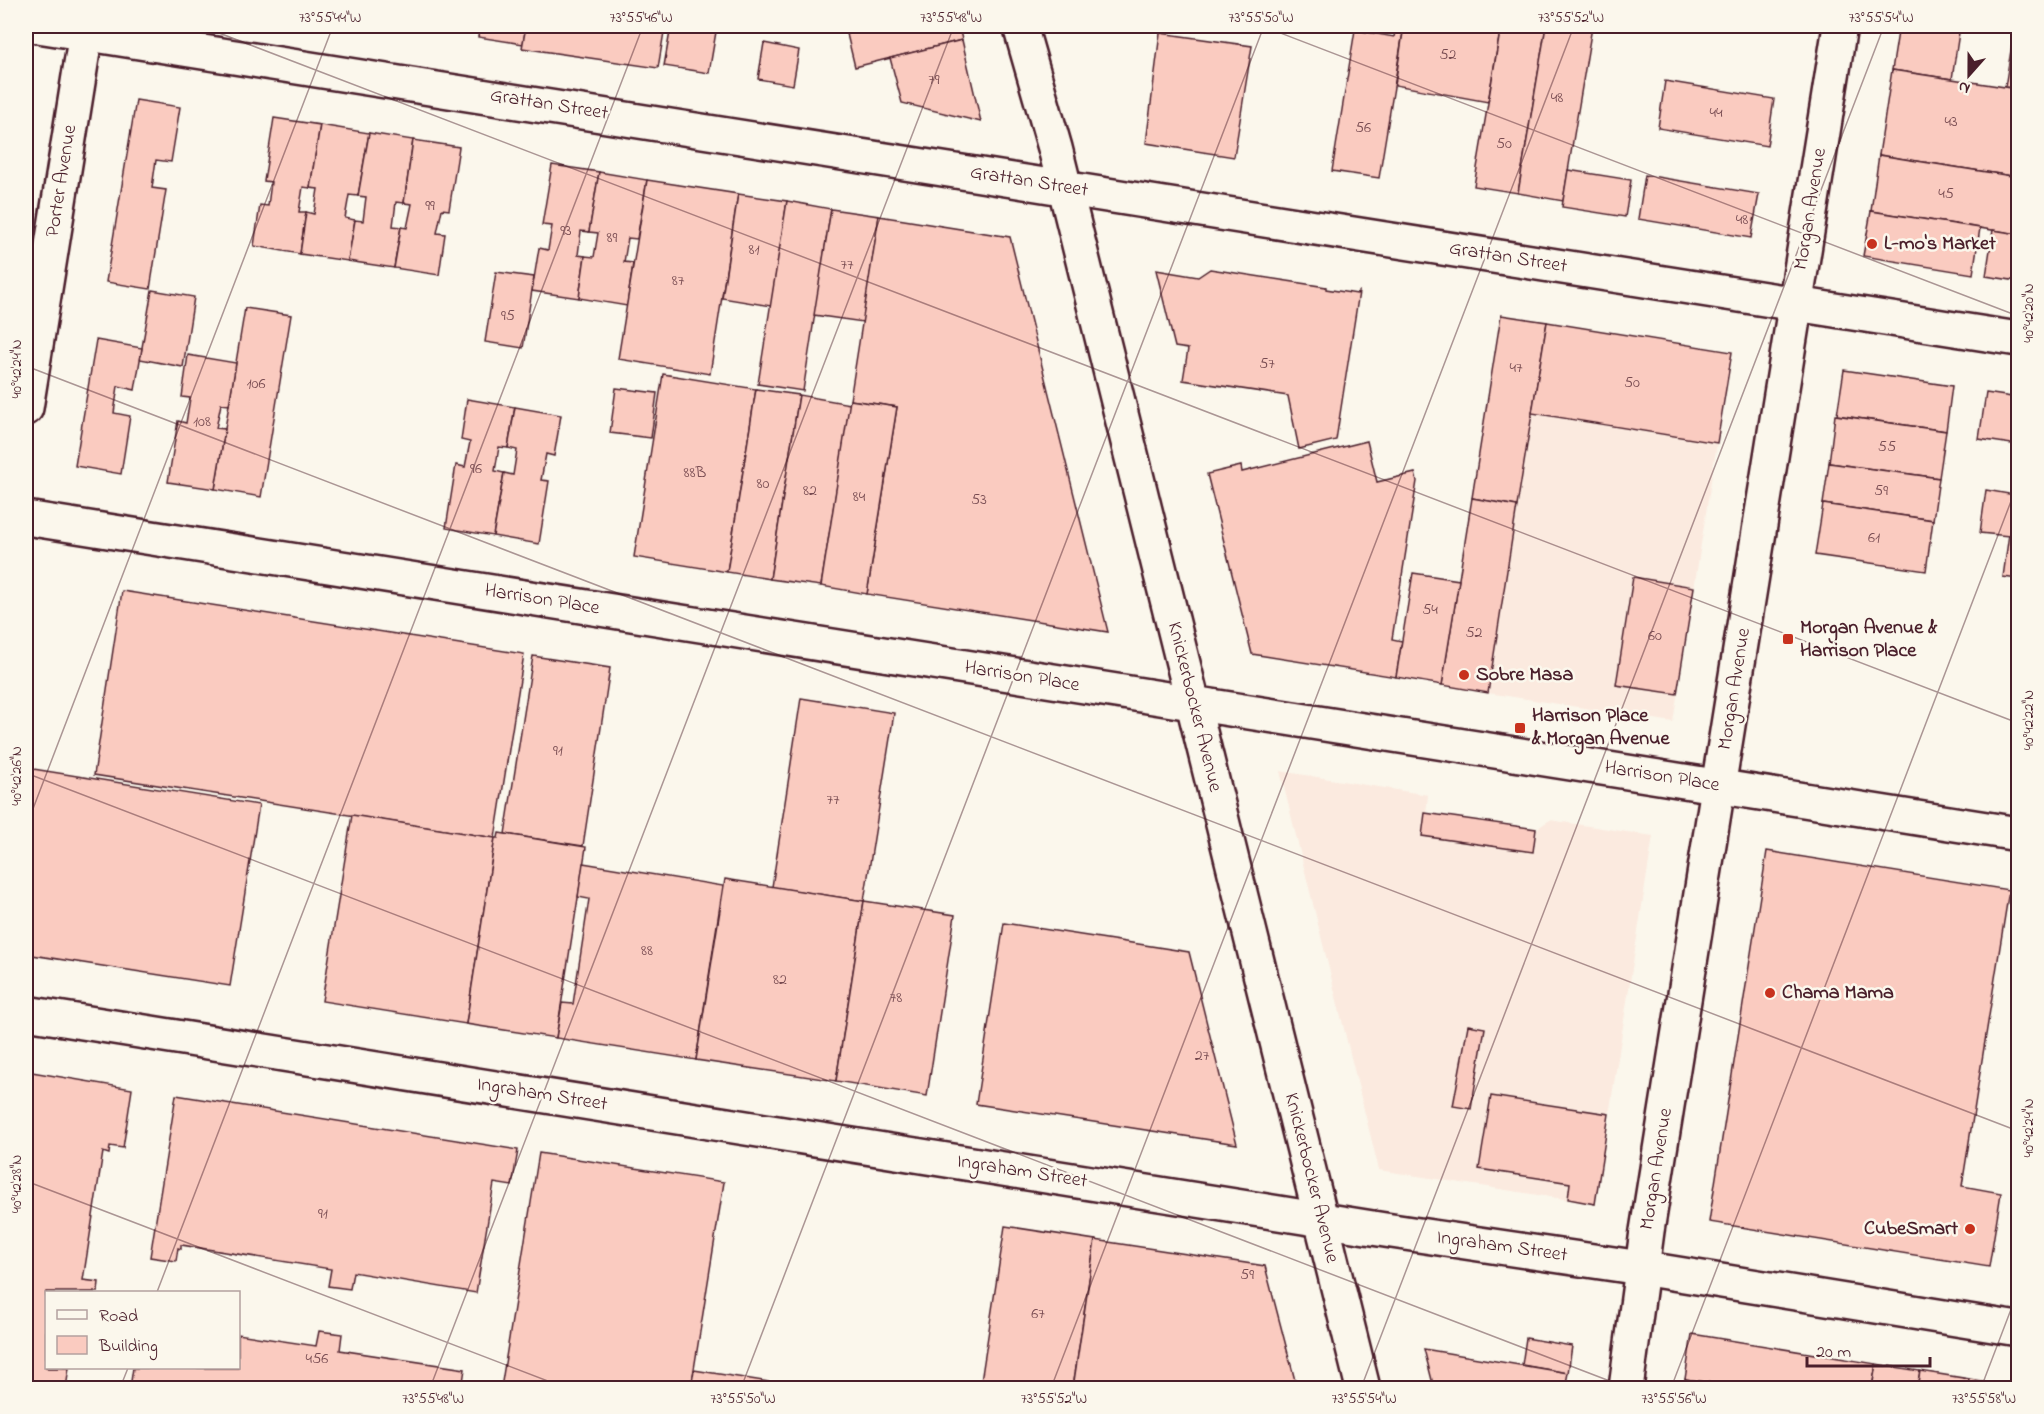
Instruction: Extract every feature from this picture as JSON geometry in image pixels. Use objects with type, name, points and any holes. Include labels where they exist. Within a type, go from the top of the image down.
[{"type":"street","name":"Grattan Street","points":[[38,26],[86,29],[1065,188],[2019,339]]},
{"type":"street","name":"Knickerbocker Avenue","points":[[1020,26],[1065,188],[1363,1389]]},
{"type":"street","name":"Morgan Avenue","points":[[1626,1389],[1641,1268],[1840,26]]},
{"type":"street","name":"Porter Avenue","points":[[26,408],[86,29]]},
{"type":"street","name":"Harrison Place","points":[[26,518],[2019,834]]},
{"type":"street","name":"Ingraham Street","points":[[26,1012],[2019,1329]]},
{"type":"shaded area","points":[[1532,413],[1717,443],[1673,722],[1488,693]]},
{"type":"shaded area","points":[[1280,771],[1428,795],[1426,813],[1536,829],[1550,820],[1653,836],[1595,1204],[1379,1170]]},
{"type":"building","points":[[480,26],[526,26],[523,44],[478,37]]},
{"type":"building","points":[[526,26],[665,26],[658,68],[522,48]]},
{"type":"building","points":[[671,26],[717,26],[709,73],[664,66]]},
{"type":"building","points":[[845,26],[959,26],[962,40],[855,67]]},
{"type":"building","points":[[1387,26],[1404,26],[1379,178],[1332,171],[1355,30],[1394,37],[1396,27]]},
{"type":"building","points":[[1404,26],[1501,26],[1488,102],[1395,85]]},
{"type":"building","points":[[1501,26],[1546,26],[1518,193],[1474,186]]},
{"type":"building","points":[[1546,26],[1592,27],[1563,201],[1518,193]]},
{"type":"building","points":[[1899,26],[1960,26],[1952,79],[1892,70]]},
{"type":"building","points":[[2015,26],[2018,26],[2018,89],[2005,87]]},
{"type":"building","points":[[1160,33],[1252,46],[1234,157],[1146,143]]},
{"type":"building","points":[[962,40],[981,122],[902,103],[890,58]]},
{"type":"building","points":[[764,43],[799,50],[793,85],[758,79]]},
{"type":"building","points":[[1892,70],[2018,89],[2018,177],[1879,155]]},
{"type":"building","points":[[1665,81],[1774,99],[1767,146],[1658,128]]},
{"type":"building","points":[[136,100],[180,107],[171,162],[156,160],[152,188],[166,190],[150,289],[106,282]]},
{"type":"building","points":[[274,118],[320,125],[310,188],[303,187],[299,212],[306,212],[300,254],[254,246],[260,205],[268,206],[271,182],[264,181]]},
{"type":"building","points":[[320,125],[369,133],[358,196],[349,195],[345,218],[355,220],[348,261],[300,254],[306,212],[314,214],[318,189],[310,188]]},
{"type":"building","points":[[369,133],[413,140],[404,203],[396,202],[393,226],[401,227],[394,268],[348,261],[355,220],[363,221],[366,197],[358,196]]},
{"type":"building","points":[[413,140],[459,147],[449,210],[442,209],[437,233],[445,234],[439,275],[394,268],[401,227],[407,228],[412,204],[404,203]]},
{"type":"building","points":[[1879,155],[2018,177],[2018,234],[1871,211]]},
{"type":"building","points":[[552,165],[599,172],[589,232],[581,231],[578,255],[585,256],[579,298],[532,291],[539,248],[548,250],[552,226],[542,225]]},
{"type":"building","points":[[1568,170],[1631,180],[1625,217],[1562,207]]},
{"type":"building","points":[[599,172],[647,180],[637,239],[628,238],[624,262],[633,263],[627,306],[579,298],[585,256],[594,257],[598,233],[589,232]]},
{"type":"building","points":[[1645,175],[1759,194],[1751,238],[1638,219]]},
{"type":"building","points":[[647,180],[738,194],[710,374],[618,359]]},
{"type":"building","points":[[738,194],[787,201],[771,306],[722,298]]},
{"type":"building","points":[[787,201],[831,209],[803,391],[758,384]]},
{"type":"building","points":[[831,209],[879,216],[863,322],[814,315]]},
{"type":"building","points":[[1871,211],[1980,228],[1973,274],[1863,256]]},
{"type":"building","points":[[879,216],[1010,237],[1108,632],[867,594],[897,407],[850,400]]},
{"type":"building","points":[[1993,230],[2018,234],[2018,281],[1986,276]]},
{"type":"building","points":[[1210,269],[1357,294],[1359,292],[1336,440],[1299,449],[1288,396],[1183,380],[1188,349],[1175,347],[1156,270],[1198,277]]},
{"type":"building","points":[[496,272],[534,277],[523,348],[485,342]]},
{"type":"building","points":[[152,290],[194,297],[183,367],[140,359]]},
{"type":"building","points":[[245,308],[291,315],[261,497],[215,489]]},
{"type":"building","points":[[1501,315],[1547,322],[1517,506],[1472,498]]},
{"type":"building","points":[[1547,322],[1732,352],[1717,443],[1532,413]]},
{"type":"building","points":[[96,340],[142,348],[135,390],[118,386],[114,413],[130,416],[121,474],[75,466]]},
{"type":"building","points":[[188,355],[236,363],[229,405],[221,404],[216,428],[225,429],[215,489],[168,482],[178,421],[186,423],[190,398],[182,397]]},
{"type":"building","points":[[1844,370],[1952,386],[1946,431],[1837,415]]},
{"type":"building","points":[[663,374],[756,389],[727,572],[634,557]]},
{"type":"building","points":[[616,388],[657,393],[651,438],[610,433]]},
{"type":"building","points":[[756,389],[799,395],[770,579],[727,572]]},
{"type":"building","points":[[1986,393],[2018,398],[2018,445],[1979,439]]},
{"type":"building","points":[[799,395],[850,404],[821,586],[770,579]]},
{"type":"building","points":[[467,399],[515,407],[508,448],[499,447],[495,471],[504,473],[493,536],[446,528],[456,465],[465,467],[470,442],[461,440]]},
{"type":"building","points":[[850,400],[897,407],[867,594],[821,586]]},
{"type":"building","points":[[515,407],[561,415],[554,456],[546,454],[541,480],[549,481],[539,544],[493,536],[504,473],[513,475],[517,450],[508,448]]},
{"type":"building","points":[[1835,415],[1946,431],[1939,478],[1829,463]]},
{"type":"building","points":[[1367,441],[1377,482],[1415,473],[1417,481],[1392,639],[1402,641],[1396,677],[1252,654],[1207,474],[1241,466],[1242,472]]},
{"type":"building","points":[[1829,463],[1939,478],[1933,520],[1823,504]]},
{"type":"building","points":[[2018,470],[2018,579],[2003,577]]},
{"type":"building","points":[[1986,490],[2015,495],[2009,536],[1980,533]]},
{"type":"building","points":[[1472,498],[1517,506],[1488,693],[1442,685]]},
{"type":"building","points":[[1823,504],[1933,520],[1926,571],[1815,555]]},
{"type":"building","points":[[1413,573],[1459,580],[1442,685],[1396,677]]},
{"type":"building","points":[[1633,577],[1694,587],[1677,694],[1616,685]]},
{"type":"building","points":[[122,591],[524,654],[495,838],[94,775]]},
{"type":"building","points":[[533,656],[610,668],[583,846],[505,834]]},
{"type":"building","points":[[801,698],[894,713],[864,901],[772,887]]},
{"type":"building","points":[[27,768],[259,805],[230,986],[26,954]]},
{"type":"building","points":[[1425,813],[1536,829],[1533,852],[1422,836]]},
{"type":"building","points":[[352,815],[495,838],[466,1024],[322,1001]]},
{"type":"building","points":[[499,833],[586,847],[556,1038],[466,1024],[495,838],[498,838]]},
{"type":"building","points":[[1767,851],[2009,890],[1962,1186],[2001,1193],[1989,1267],[1709,1222]]},
{"type":"building","points":[[583,863],[723,886],[696,1060],[556,1038],[562,1003],[573,1004],[589,899],[578,897]]},
{"type":"building","points":[[725,879],[864,901],[836,1081],[696,1060]]},
{"type":"building","points":[[864,901],[955,915],[927,1096],[836,1081]]},
{"type":"building","points":[[1004,923],[1189,952],[1237,1144],[976,1104]]},
{"type":"building","points":[[1468,1025],[1485,1028],[1471,1109],[1453,1106]]},
{"type":"building","points":[[26,1071],[132,1089],[123,1148],[110,1146],[109,1154],[103,1152],[83,1280],[99,1282],[98,1291],[45,1291],[45,1369],[69,1369],[66,1388],[26,1388]]},
{"type":"building","points":[[176,1095],[518,1150],[512,1186],[494,1183],[476,1293],[353,1272],[350,1289],[328,1286],[331,1269],[181,1245],[181,1249],[178,1248],[176,1261],[150,1257]]},
{"type":"building","points":[[1491,1096],[1609,1114],[1595,1204],[1568,1199],[1570,1183],[1479,1169]]},
{"type":"building","points":[[539,1153],[724,1182],[691,1388],[501,1388]]},
{"type":"building","points":[[1005,1226],[1095,1240],[1073,1388],[980,1388]]},
{"type":"building","points":[[1095,1240],[1265,1266],[1297,1388],[1073,1388]]},
{"type":"building","points":[[319,1331],[342,1334],[340,1350],[465,1369],[462,1388],[130,1388],[133,1369],[240,1369],[240,1334],[316,1346]]},
{"type":"building","points":[[1692,1334],[1876,1364],[1872,1388],[1745,1388],[1685,1379]]},
{"type":"building","points":[[1526,1338],[1572,1346],[1568,1373],[1522,1365]]},
{"type":"building","points":[[1424,1349],[1568,1373],[1565,1388],[1434,1388]]},
{"type":"building","points":[[1876,1364],[1920,1371],[1917,1388],[1872,1388]]},
{"type":"building","points":[[694,1370],[807,1388],[691,1388]]},
{"type":"building","points":[[1920,1371],[1969,1379],[1968,1388],[1917,1388]]},
{"type":"building","points":[[1685,1379],[1745,1388],[1683,1388]]},
{"type":"building","points":[[1969,1379],[2015,1386],[2014,1388],[1968,1388]]},
{"type":"place","name":"L-mo's Market","points":[[1872,244]]},
{"type":"place","name":"Morgan Avenue & Harrison Place","points":[[1788,639]]},
{"type":"place","name":"Sobre Masa","points":[[1464,675]]},
{"type":"place","name":"Harrison Place & Morgan Avenue","points":[[1520,728]]},
{"type":"place","name":"Chama Mama","points":[[1770,993]]},
{"type":"place","name":"CubeSmart","points":[[1970,1229]]}]
